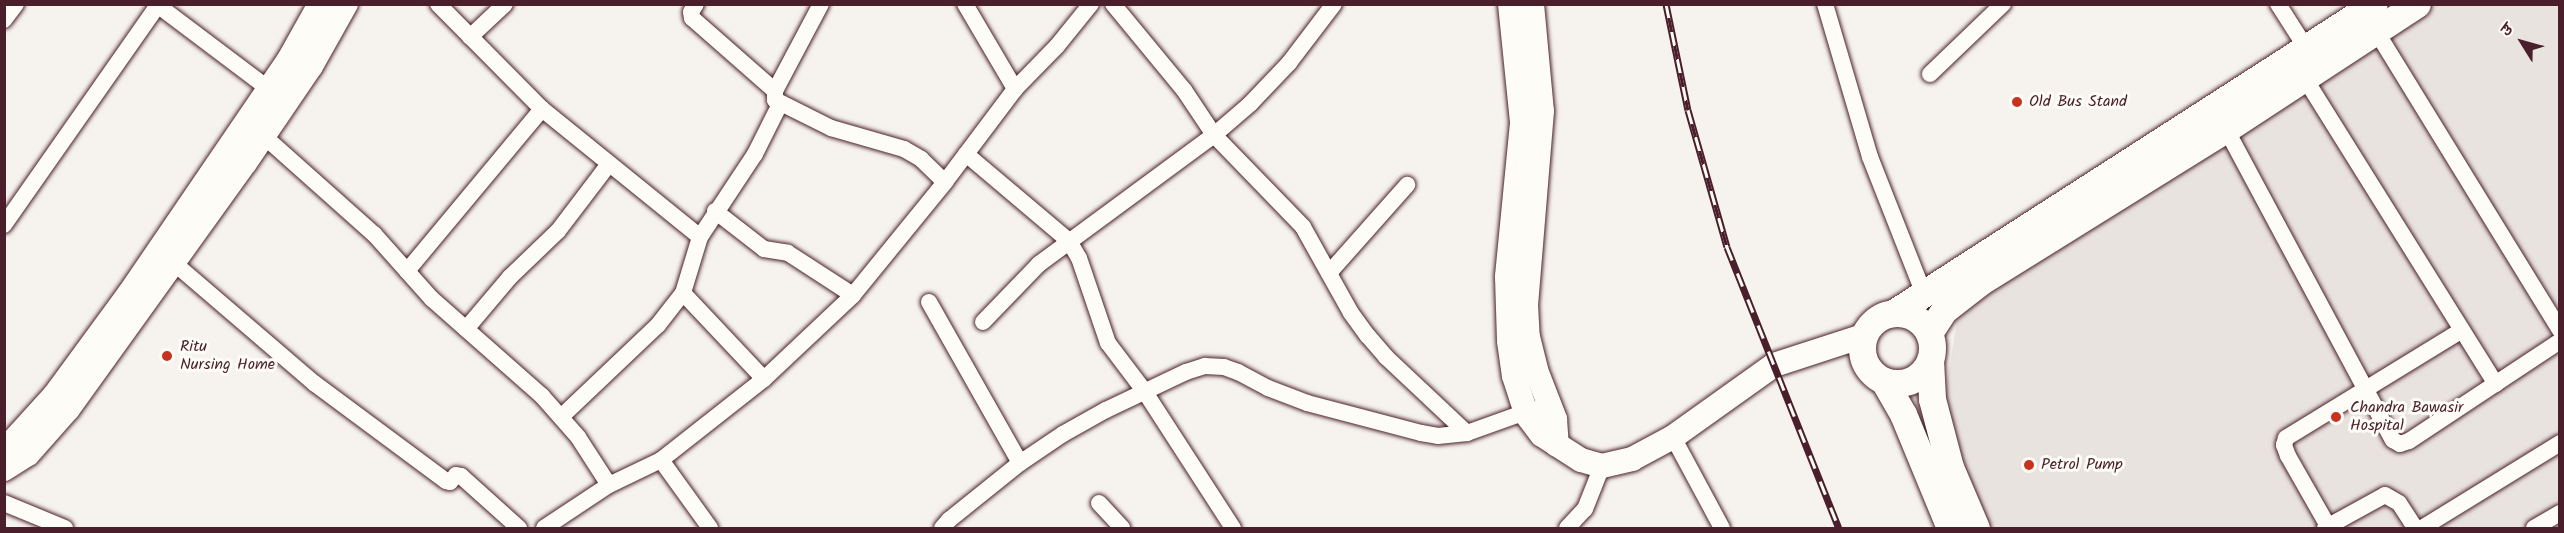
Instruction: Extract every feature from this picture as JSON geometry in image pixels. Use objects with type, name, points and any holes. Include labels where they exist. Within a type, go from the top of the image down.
[{"type":"main road","points":[[1929,333],[1944,310],[1980,282],[2226,129],[2310,64],[2374,4]]},
{"type":"main road","points":[[1930,360],[1921,374],[1912,380],[1898,383],[1884,381],[1875,376],[1864,363],[1861,348],[1863,336],[1871,323],[1882,315],[1894,312],[2310,64],[2376,31],[2417,4]]},
{"type":"main road","points":[[1894,312],[1909,315],[1921,322],[1929,333],[1932,346],[1930,360],[1932,399],[1950,467],[1976,528]]},
{"type":"main road","points":[[1884,381],[1903,414],[1950,528]]},
{"type":"street","points":[[4,20],[16,4]]},
{"type":"street","points":[[255,128],[269,89],[320,4]]},
{"type":"street","points":[[4,469],[28,454],[68,410],[167,256],[255,128],[311,66],[346,4]]},
{"type":"street","points":[[438,4],[542,109],[700,237]]},
{"type":"street","points":[[470,37],[505,4]]},
{"type":"street","points":[[696,4],[691,12],[692,18],[777,97],[831,128],[904,149],[945,182]]},
{"type":"street","points":[[561,417],[658,325],[683,293],[700,237],[715,211],[755,154],[777,97],[821,4]]},
{"type":"street","points":[[983,4],[968,11],[1015,89]]},
{"type":"street","points":[[544,528],[609,485],[662,460],[764,379],[853,296],[945,182],[1015,89],[1057,46],[1091,4]]},
{"type":"street","points":[[1113,4],[1184,90],[1214,135],[1291,213],[1308,236],[1351,313],[1368,336],[1386,357],[1467,433]]},
{"type":"street","points":[[983,322],[1039,264],[1214,135],[1250,104],[1289,63],[1334,4]]},
{"type":"street","points":[[1510,4],[1522,123],[1507,300],[1511,352],[1526,414],[1542,435],[1581,460],[1602,466],[1632,459],[1673,437],[1774,365],[1863,336]]},
{"type":"street","points":[[1532,4],[1542,111],[1526,304],[1528,336],[1536,370],[1555,419],[1557,445]]},
{"type":"street","points":[[1825,4],[1870,157],[1924,294]]},
{"type":"street","points":[[1930,74],[2003,4]]},
{"type":"street","points":[[2278,4],[2462,330],[2496,384]]},
{"type":"street","points":[[4,225],[158,5],[269,89]]},
{"type":"street","points":[[2376,31],[2558,326]]},
{"type":"street","points":[[408,271],[542,109]]},
{"type":"street","points":[[255,128],[374,234],[466,329],[542,396],[561,417],[609,485]]},
{"type":"street","points":[[2226,129],[2388,434],[2400,444],[2409,441],[2559,341]]},
{"type":"street","points":[[966,154],[1069,241],[1078,258],[1108,343],[1145,392],[1233,528]]},
{"type":"street","points":[[466,329],[510,276],[558,231],[609,164]]},
{"type":"street","points":[[1329,273],[1407,185]]},
{"type":"street","points":[[715,211],[764,249],[788,253],[853,296]]},
{"type":"street","points":[[4,446],[13,441],[54,396],[167,256]]},
{"type":"street","points":[[167,256],[314,383],[448,482],[456,475],[461,476],[519,528]]},
{"type":"street","points":[[683,293],[764,379]]},
{"type":"street","points":[[929,302],[1020,463]]},
{"type":"street","points":[[2415,528],[2399,503],[2385,495],[2326,527],[2284,445],[2286,438],[2462,330]]},
{"type":"street","points":[[942,528],[1020,463],[1072,429],[1145,392],[1205,366],[1224,367],[1307,403],[1421,434],[1438,436],[1467,433],[1526,414],[1549,402]]},
{"type":"street","points":[[1673,437],[1722,528]]},
{"type":"street","points":[[2422,528],[2559,443]]},
{"type":"street","points":[[662,460],[710,528]]},
{"type":"street","points":[[1571,527],[1585,509],[1602,466]]},
{"type":"street","points":[[4,503],[65,528]]},
{"type":"street","points":[[1099,503],[1122,528]]},
{"type":"street","points":[[2534,528],[2559,513]]},
{"type":"shaded area","points":[[2404,5],[2559,5],[2559,528],[1982,528],[1941,421],[1959,308]]},
{"type":"railway","points":[[1666,4],[1688,110],[1727,247],[1839,528]]},
{"type":"place","name":"Old Bus Stand","points":[[2017,102]]},
{"type":"place","name":"Ritu Nursing Home","points":[[167,356]]},
{"type":"place","name":"Chandra Bawasir Hospital","points":[[2336,417]]},
{"type":"place","name":"Petrol Pump","points":[[2029,465]]}]
